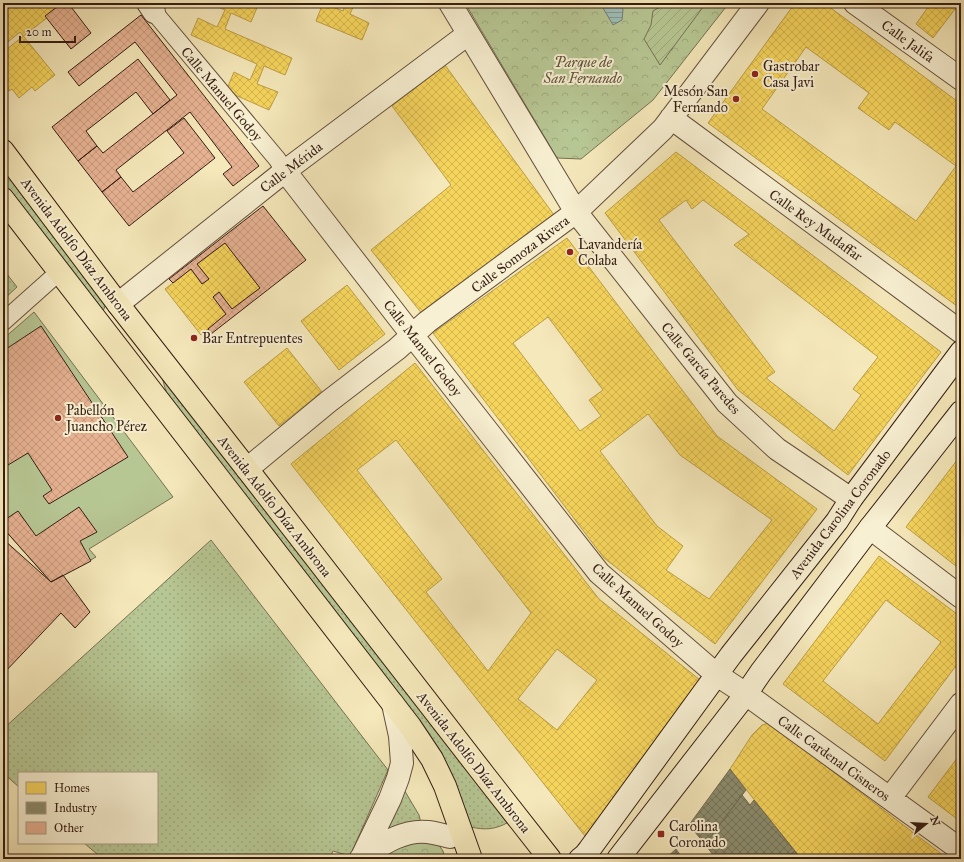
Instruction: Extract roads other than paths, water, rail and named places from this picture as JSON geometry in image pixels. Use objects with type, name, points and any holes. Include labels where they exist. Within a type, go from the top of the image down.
[{"type":"highway","name":"Avenida Adolfo Díaz Ambrona","points":[[3,151],[118,304],[550,859]]},
{"type":"highway","name":"Avenida Adolfo Díaz Ambrona","points":[[3,198],[410,726],[432,759],[445,786],[471,859]]},
{"type":"highway","points":[[118,304],[113,315],[118,333],[155,381],[162,395],[166,410]]},
{"type":"street","points":[[450,3],[576,212]]},
{"type":"street","name":"Calle Somoza Rivera","points":[[247,469],[328,402],[413,336],[427,322],[576,212],[663,129],[758,3]]},
{"type":"street","name":"Calle Jalifa","points":[[855,3],[961,79]]},
{"type":"street","name":"Calle Manuel Godoy","points":[[151,7],[272,153],[599,573],[717,675]]},
{"type":"street","name":"Calle Mérida","points":[[118,304],[285,171],[468,34]]},
{"type":"street","name":"Calle Rey Mudaffar","points":[[671,118],[961,332]]},
{"type":"street","name":"Calle García Paredes","points":[[576,212],[727,403],[777,449],[851,499]]},
{"type":"street","points":[[3,322],[59,272]]},
{"type":"street","name":"Avenida Carolina Coronado","points":[[580,859],[589,850],[730,655],[836,521],[961,352]]},
{"type":"street","points":[[618,859],[746,694],[870,528],[961,412]]},
{"type":"street","points":[[870,528],[961,597]]},
{"type":"street","points":[[717,675],[746,694]]},
{"type":"street","name":"Calle Cardenal Cisneros","points":[[746,694],[961,850]]},
{"type":"street","points":[[361,859],[390,799],[402,763],[400,736],[393,704]]},
{"type":"street","points":[[890,798],[961,704]]},
{"type":"street","points":[[361,859],[384,843],[413,833],[427,832],[450,837]]},
{"type":"water","points":[[600,3],[621,3],[623,10],[622,20],[613,25]]},
{"type":"place","name":"Gastrobar Casa Javi","points":[[755,74]]},
{"type":"place","name":"Mesón San Fernando","points":[[736,99]]},
{"type":"place","name":"Lavandería Colaba","points":[[570,252]]},
{"type":"place","name":"Bar Entrepuentes","points":[[194,338]]},
{"type":"place","name":"Pabellón Juancho Pérez","points":[[58,418]]},
{"type":"place","name":"Carolina Coronado","points":[[661,834]]},
{"type":"park label","name":"Parque de San Fernando","points":[[583,70]]}]
